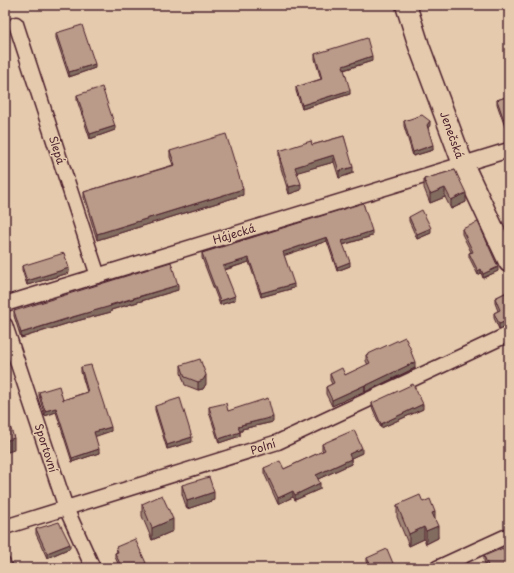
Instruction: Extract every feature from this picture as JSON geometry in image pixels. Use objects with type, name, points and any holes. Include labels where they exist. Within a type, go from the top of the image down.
[{"type":"street","name":"Jenečská","points":[[406,5],[419,46],[463,164],[509,262]]},
{"type":"street","name":"Slepá","points":[[16,24],[98,276]]},
{"type":"street","name":"Hájecká","points":[[5,304],[509,150]]},
{"type":"street","name":"Sportovní","points":[[5,325],[66,508],[93,568]]},
{"type":"street","name":"Polní","points":[[5,527],[278,442],[509,334]]},
{"type":"street","points":[[437,568],[509,535]]},
{"type":"building","points":[[82,25],[95,64],[69,72],[56,33]]},
{"type":"building","points":[[367,38],[372,56],[343,66],[350,90],[302,105],[296,87],[322,79],[315,54]]},
{"type":"building","points":[[102,87],[115,126],[90,134],[77,95]]},
{"type":"building","points":[[509,96],[509,121],[505,123],[497,100]]},
{"type":"building","points":[[422,115],[430,121],[427,125],[433,145],[413,152],[404,121]]},
{"type":"building","points":[[226,134],[243,189],[97,234],[84,192],[175,165],[170,151]]},
{"type":"building","points":[[344,136],[353,167],[339,171],[334,155],[295,167],[301,184],[289,187],[279,151],[311,141],[312,145]]},
{"type":"building","points":[[455,170],[466,193],[451,200],[445,188],[430,194],[424,179]]},
{"type":"building","points":[[363,203],[372,231],[342,241],[350,262],[337,267],[327,237],[283,252],[294,284],[261,293],[249,258],[223,266],[235,296],[220,301],[202,253]]},
{"type":"building","points":[[422,210],[431,228],[417,234],[409,217]]},
{"type":"building","points":[[478,222],[498,267],[483,274],[481,269],[478,271],[469,253],[473,252],[462,229]]},
{"type":"building","points":[[64,253],[69,268],[27,281],[22,266]]},
{"type":"building","points":[[171,262],[178,285],[21,333],[14,311]]},
{"type":"building","points":[[509,291],[509,320],[499,324],[494,313],[500,310],[495,298]]},
{"type":"building","points":[[405,337],[415,362],[332,400],[326,387],[334,383],[330,374],[342,368],[345,375],[370,363],[366,355]]},
{"type":"building","points":[[509,338],[509,345],[506,339]]},
{"type":"building","points":[[200,359],[206,375],[203,380],[198,382],[185,377],[181,365]]},
{"type":"building","points":[[91,365],[111,427],[94,432],[99,449],[72,458],[56,408],[45,411],[39,392],[59,386],[63,400],[88,392],[81,367]]},
{"type":"building","points":[[413,384],[423,404],[381,424],[372,403]]},
{"type":"building","points":[[180,398],[192,437],[167,445],[155,406]]},
{"type":"building","points":[[268,398],[273,417],[241,425],[242,426],[238,427],[240,432],[219,439],[209,407],[226,403],[228,411]]},
{"type":"building","points":[[10,426],[14,438],[5,441],[5,428]]},
{"type":"building","points":[[354,430],[362,448],[349,454],[351,459],[316,475],[320,483],[295,495],[293,491],[278,498],[264,468],[280,461],[284,469],[325,450],[322,444]]},
{"type":"building","points":[[209,477],[214,492],[187,501],[182,485]]},
{"type":"building","points":[[162,495],[173,519],[152,528],[142,504]]},
{"type":"building","points":[[420,495],[423,502],[430,499],[435,512],[432,513],[438,526],[426,531],[424,527],[409,534],[397,505]]},
{"type":"building","points":[[59,522],[70,544],[47,553],[36,529]]},
{"type":"building","points":[[135,539],[146,563],[136,568],[122,568],[115,553],[118,552],[116,547]]},
{"type":"building","points":[[503,548],[509,561],[509,568],[489,568],[484,556]]},
{"type":"building","points":[[387,549],[395,568],[372,568],[367,558]]},
{"type":"building","points":[[9,558],[14,568],[5,568],[5,560]]}]
